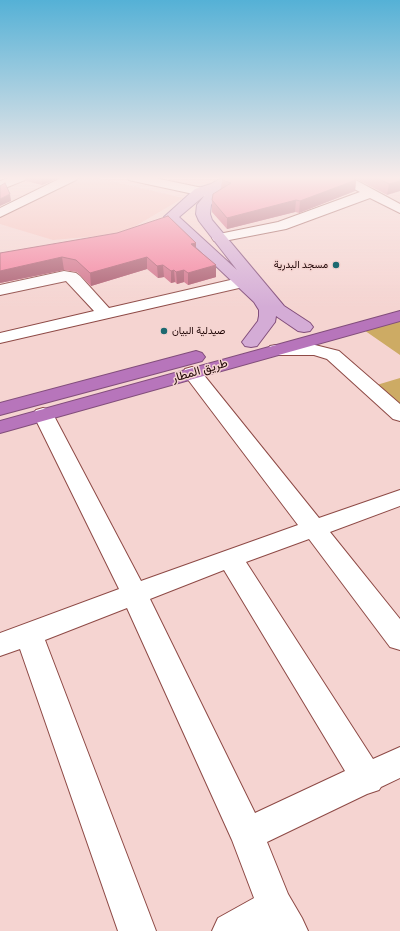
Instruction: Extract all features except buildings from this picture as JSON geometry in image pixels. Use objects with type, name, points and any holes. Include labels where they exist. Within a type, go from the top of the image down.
[{"type":"highway","name":"طريق المطار","points":[[0,409],[400,301]]},
{"type":"highway","name":"طريق المطار","points":[[0,427],[400,316]]},
{"type":"main road","points":[[167,220],[247,281],[278,310],[304,328]]},
{"type":"main road","points":[[206,220],[267,310],[268,316],[266,322],[251,342]]},
{"type":"street","points":[[219,238],[280,226],[296,220]]},
{"type":"street","points":[[0,290],[70,276],[106,314]]},
{"type":"street","points":[[0,338],[247,281]]},
{"type":"street","points":[[276,350],[315,350],[326,352],[333,356],[400,415]]},
{"type":"street","points":[[192,373],[400,639]]},
{"type":"street","points":[[43,414],[134,594],[247,834],[282,918],[232,931]]},
{"type":"street","points":[[136,931],[14,639],[313,528],[397,502]]},
{"type":"street","points":[[230,558],[368,779]]},
{"type":"street","points":[[247,834],[368,779],[400,762]]},
{"type":"shaded area","points":[[0,220],[145,220],[122,234],[53,240],[0,224]]},
{"type":"shaded area","points":[[400,318],[400,355],[361,328]]},
{"type":"shaded area","points":[[400,378],[400,414],[370,387]]},
{"type":"place","name":"مسجد البدرية","points":[[336,265]]},
{"type":"place","name":"صيدلية البيان","points":[[164,331]]}]
